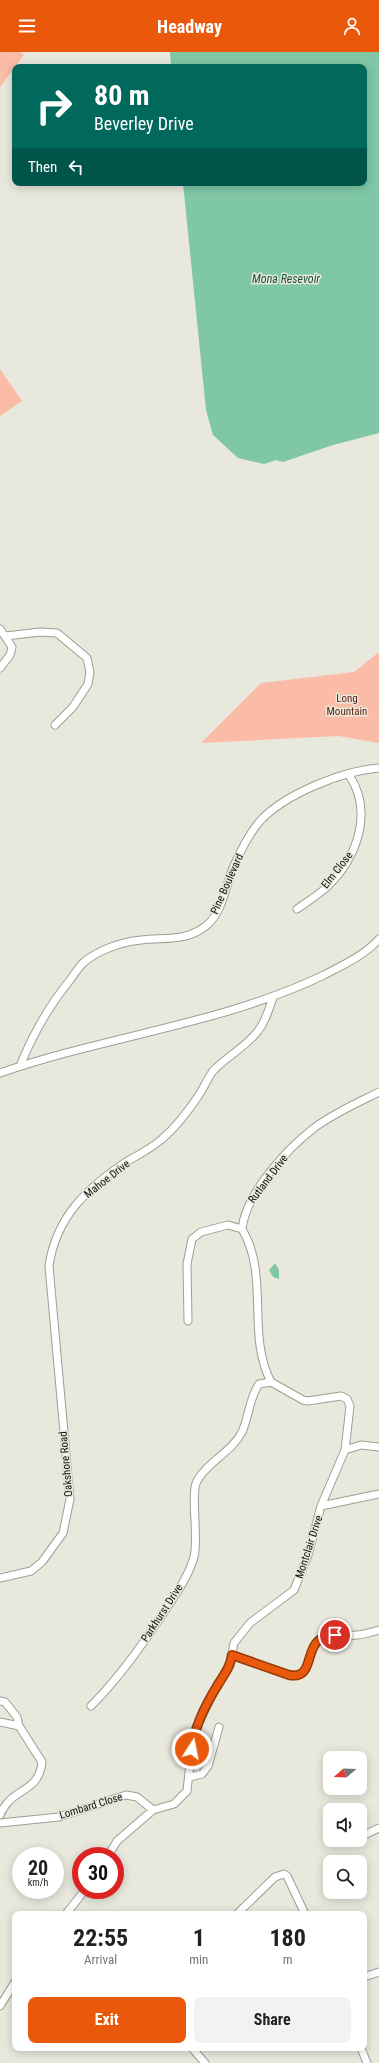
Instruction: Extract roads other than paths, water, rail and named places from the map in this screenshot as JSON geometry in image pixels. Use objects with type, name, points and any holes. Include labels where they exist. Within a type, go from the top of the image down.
[{"type":"street","points":[[0,629],[12,647],[10,655],[0,668]]},
{"type":"street","points":[[6,636],[40,632],[57,633],[87,658],[90,672],[88,684],[73,707],[55,726]]},
{"type":"street","name":"Pine Boulevard","points":[[20,1066],[34,1032],[51,1004],[83,963],[106,949],[126,942],[189,936],[199,932],[209,924],[219,908],[236,862],[249,836],[260,821],[272,810],[292,797],[334,778],[368,769],[379,768]]},
{"type":"street","name":"Elm Close","points":[[297,910],[327,886],[357,845],[361,828],[359,793],[349,775]]},
{"type":"street","points":[[0,1073],[20,1066],[273,998],[338,968],[372,946],[379,939]]},
{"type":"street","name":"Mahoe Drive","points":[[62,1408],[49,1266],[51,1248],[57,1232],[68,1214],[84,1196],[113,1171],[162,1140],[190,1107],[212,1073],[227,1056],[242,1047],[258,1031],[267,1016],[273,998]]},
{"type":"street","name":"Rutland Drive","points":[[242,1229],[247,1208],[265,1180],[294,1145],[315,1127],[379,1092]]},
{"type":"street","points":[[188,1321],[187,1264],[192,1239],[201,1232],[228,1225],[242,1229],[250,1242],[255,1259],[260,1351],[271,1382],[303,1400],[341,1396],[347,1399],[350,1406],[345,1450],[361,1445],[379,1447]]},
{"type":"street","name":"Parkhurst Drive","points":[[91,1706],[112,1685],[180,1590],[194,1558],[197,1539],[196,1483],[206,1469],[241,1434],[248,1418],[253,1392],[259,1384],[271,1382]]},
{"type":"street","name":"Oakshore Road","points":[[0,1578],[31,1571],[42,1562],[63,1533],[70,1499],[62,1408]]},
{"type":"street","name":"Montclair Drive","points":[[152,1810],[174,1804],[188,1791],[193,1735],[218,1683],[230,1666],[234,1643],[250,1623],[294,1590],[308,1555],[322,1506],[345,1450]]},
{"type":"street","points":[[322,1506],[379,1494]]},
{"type":"street","points":[[232,1655],[289,1675],[297,1675],[306,1669],[316,1642],[322,1638],[335,1635],[358,1635],[379,1630]]},
{"type":"street","points":[[0,1701],[5,1702],[17,1716],[19,1726],[40,1756],[42,1762],[40,1777],[33,1785],[12,1798],[0,1815]]},
{"type":"street","points":[[0,1722],[19,1726]]},
{"type":"street","points":[[190,1777],[202,1774],[208,1766],[219,1727]]},
{"type":"street","name":"Lombard Close","points":[[0,1823],[59,1817],[126,1795],[137,1796],[152,1810]]},
{"type":"street","points":[[113,1847],[117,1840],[152,1810]]},
{"type":"street","points":[[367,1834],[379,1828]]},
{"type":"street","points":[[240,1911],[275,1877],[284,1874],[287,1876],[304,1911]]},
{"type":"street","points":[[68,1911],[78,1899]]},
{"type":"street","points":[[367,1976],[379,1972]]},
{"type":"street","points":[[0,2006],[12,1987]]},
{"type":"street","points":[[195,2051],[205,2063]]},
{"type":"street","points":[[361,2051],[367,2063]]},
{"type":"water","name":"Mona Resevoir","points":[[170,52],[379,52],[379,433],[333,445],[283,462],[276,460],[264,464],[238,458],[213,435],[206,410],[183,186],[367,186],[367,64],[171,64]]},
{"type":"water","points":[[275,1263],[279,1270],[279,1279],[273,1277],[269,1270]]},
{"type":"park label","name":"Long Mountain","points":[[347,704]]}]
